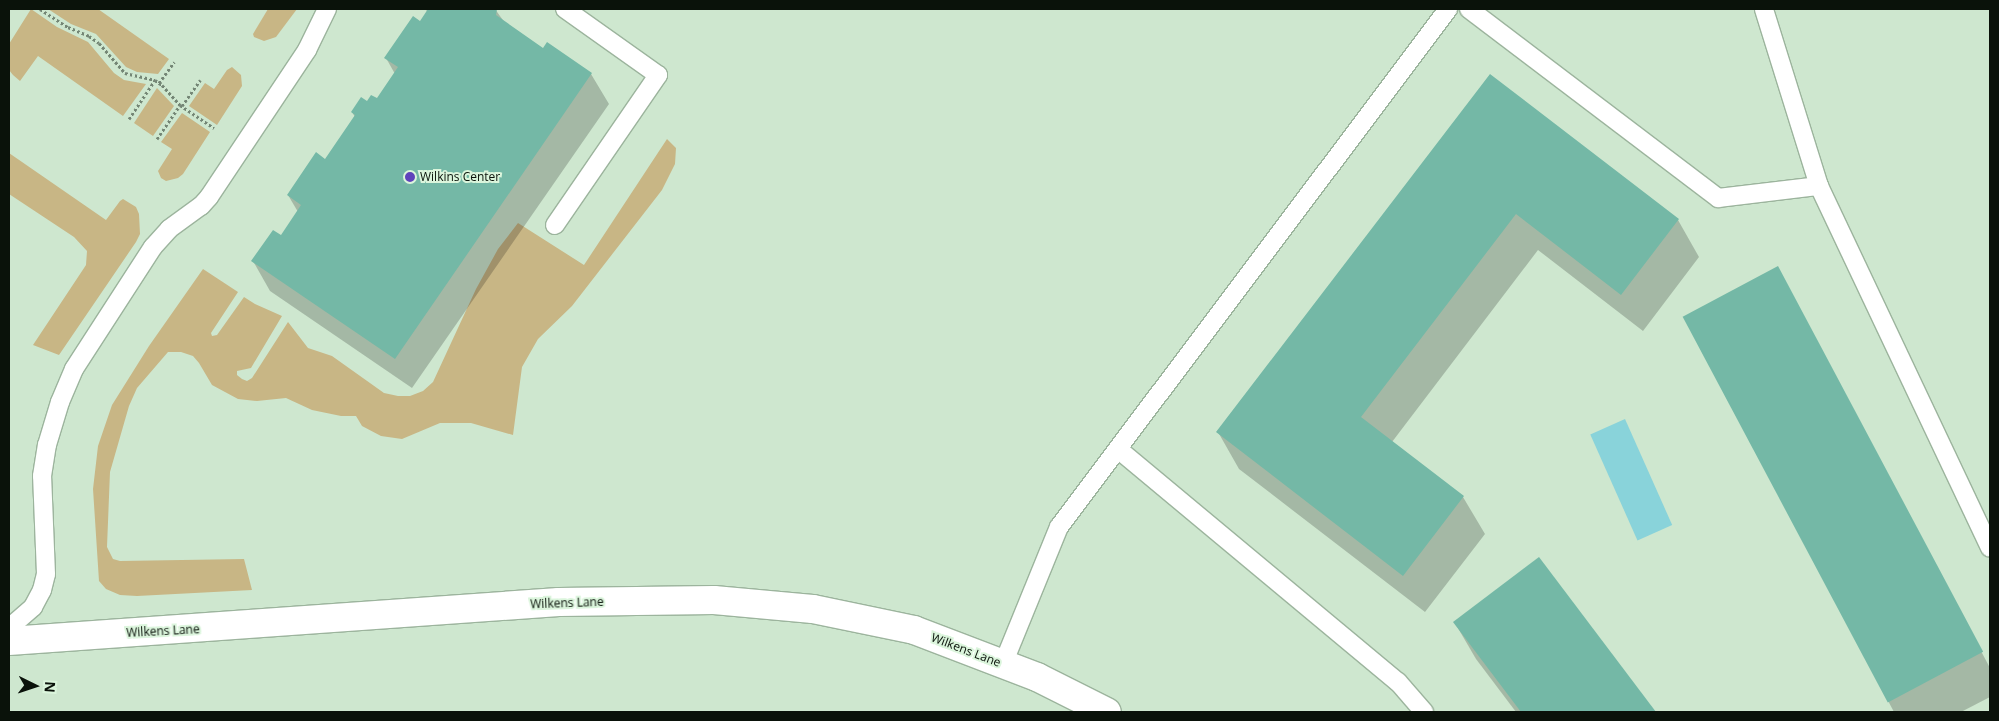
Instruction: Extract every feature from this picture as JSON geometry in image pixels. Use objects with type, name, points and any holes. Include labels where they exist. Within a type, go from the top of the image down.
[{"type":"street","name":"Wilkens Lane","points":[[9,641],[559,602],[714,600],[813,609],[914,630],[1037,676],[1107,712]]},
{"type":"lane","points":[[9,628],[33,607],[44,582],[46,574],[42,476],[47,446],[57,410],[74,369],[156,243],[185,216],[202,206],[307,50],[327,9]]},
{"type":"lane","points":[[555,225],[658,74],[564,9]]},
{"type":"lane","points":[[1003,664],[1059,527],[1448,9]]},
{"type":"lane","points":[[1469,9],[1718,198],[1819,186]]},
{"type":"lane","points":[[1764,9],[1819,186],[1990,548]]},
{"type":"lane","points":[[1118,449],[1398,682],[1424,712]]},
{"type":"path","points":[[40,9],[68,27],[89,36],[99,43],[125,73],[155,80],[181,106],[214,128]]},
{"type":"path","points":[[159,83],[174,62]]},
{"type":"path","points":[[129,119],[155,80]]},
{"type":"path","points":[[157,139],[200,80]]},
{"type":"shaded area","points":[[31,9],[57,27],[88,42],[114,73],[124,80],[146,84],[123,116],[38,56],[20,81],[13,75],[9,70],[9,44]]},
{"type":"shaded area","points":[[48,9],[98,9],[169,59],[158,74],[137,72],[126,67],[96,34],[71,24]]},
{"type":"shaded area","points":[[268,9],[297,9],[276,37],[264,41],[254,37],[253,34]]},
{"type":"shaded area","points":[[232,67],[241,75],[242,86],[217,125],[189,106],[205,83],[214,89],[227,70]]},
{"type":"shaded area","points":[[157,88],[174,106],[153,136],[134,123]]},
{"type":"shaded area","points":[[182,113],[210,132],[183,174],[178,178],[166,181],[161,178],[158,171],[172,149],[161,142]]},
{"type":"shaded area","points":[[667,139],[676,148],[675,164],[662,190],[572,306],[538,339],[522,367],[513,435],[471,423],[440,423],[402,439],[381,436],[362,426],[356,416],[341,416],[312,410],[286,398],[257,401],[238,399],[212,385],[193,356],[181,352],[168,352],[137,388],[129,406],[110,472],[107,547],[113,559],[120,561],[244,559],[252,590],[137,596],[120,595],[106,589],[99,581],[93,489],[98,446],[112,405],[149,346],[203,269],[238,292],[211,333],[212,336],[217,335],[244,297],[282,316],[251,368],[237,371],[237,375],[242,379],[247,381],[252,378],[288,322],[308,348],[332,356],[384,393],[410,396],[423,391],[433,382],[476,289],[498,249],[518,223],[584,265]]},
{"type":"shaded area","points":[[9,153],[106,220],[123,199],[136,207],[139,214],[140,234],[136,242],[59,355],[33,345],[86,265],[87,251],[74,237],[9,194]]},
{"type":"water","points":[[1625,419],[1672,525],[1637,540],[1590,434]]},
{"type":"building","name":"Wilkins Center","points":[[428,9],[497,9],[496,15],[543,48],[547,42],[592,73],[395,359],[251,261],[273,230],[281,235],[301,205],[287,195],[316,152],[325,159],[355,115],[351,112],[361,97],[367,101],[371,95],[377,98],[398,67],[384,58],[413,16],[420,21]]},
{"type":"building","points":[[1490,74],[1679,219],[1621,295],[1516,214],[1361,417],[1464,496],[1403,576],[1216,432]]},
{"type":"building","points":[[1778,266],[1983,652],[1888,703],[1683,317]]},
{"type":"building","points":[[1539,557],[1656,712],[1521,712],[1453,622]]},
{"type":"place","name":"Wilkins Center","points":[[410,177]]}]
